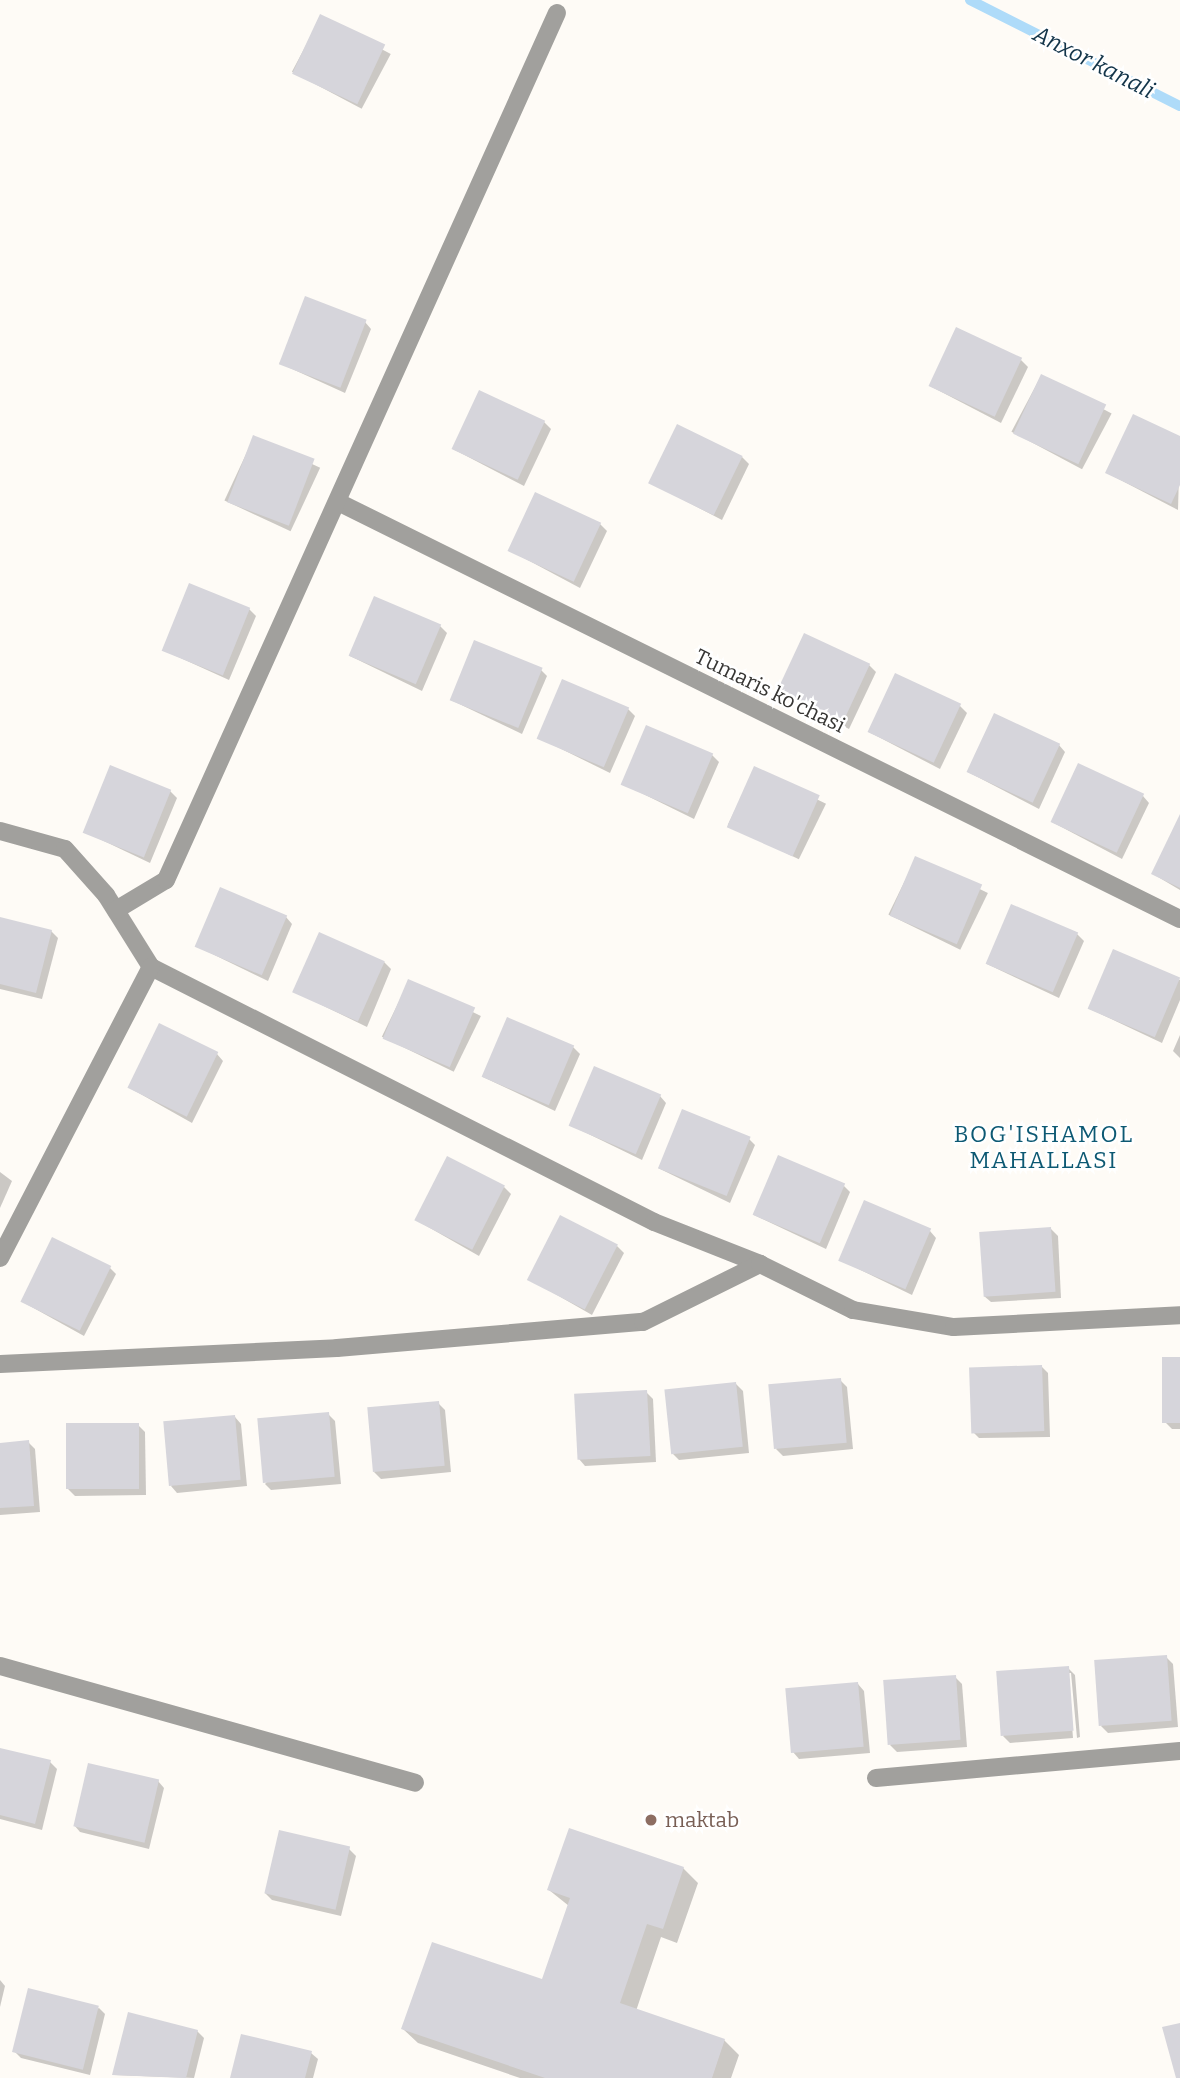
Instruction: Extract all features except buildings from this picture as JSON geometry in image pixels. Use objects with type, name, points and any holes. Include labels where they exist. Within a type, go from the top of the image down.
[{"type":"street","points":[[116,910],[166,880],[340,503],[557,13]]},
{"type":"street","name":"Tumaris ko'chasi","points":[[340,503],[1180,919]]},
{"type":"street","points":[[0,831],[65,849],[116,910],[152,967],[654,1222],[760,1264],[853,1310],[954,1327],[1180,1315]]},
{"type":"street","points":[[0,1258],[152,967]]},
{"type":"street","points":[[0,1364],[337,1348],[643,1322],[760,1264]]},
{"type":"street","points":[[0,1666],[415,1783]]},
{"type":"street","points":[[876,1778],[1180,1751]]},
{"type":"waterway","name":"Anxor kanali","points":[[970,0],[1180,106]]},
{"type":"place","name":"maktab","points":[[651,1820]]},
{"type":"district","name":"BOG'ISHAMOL MAHALLASI","points":[[1044,1147]]}]
